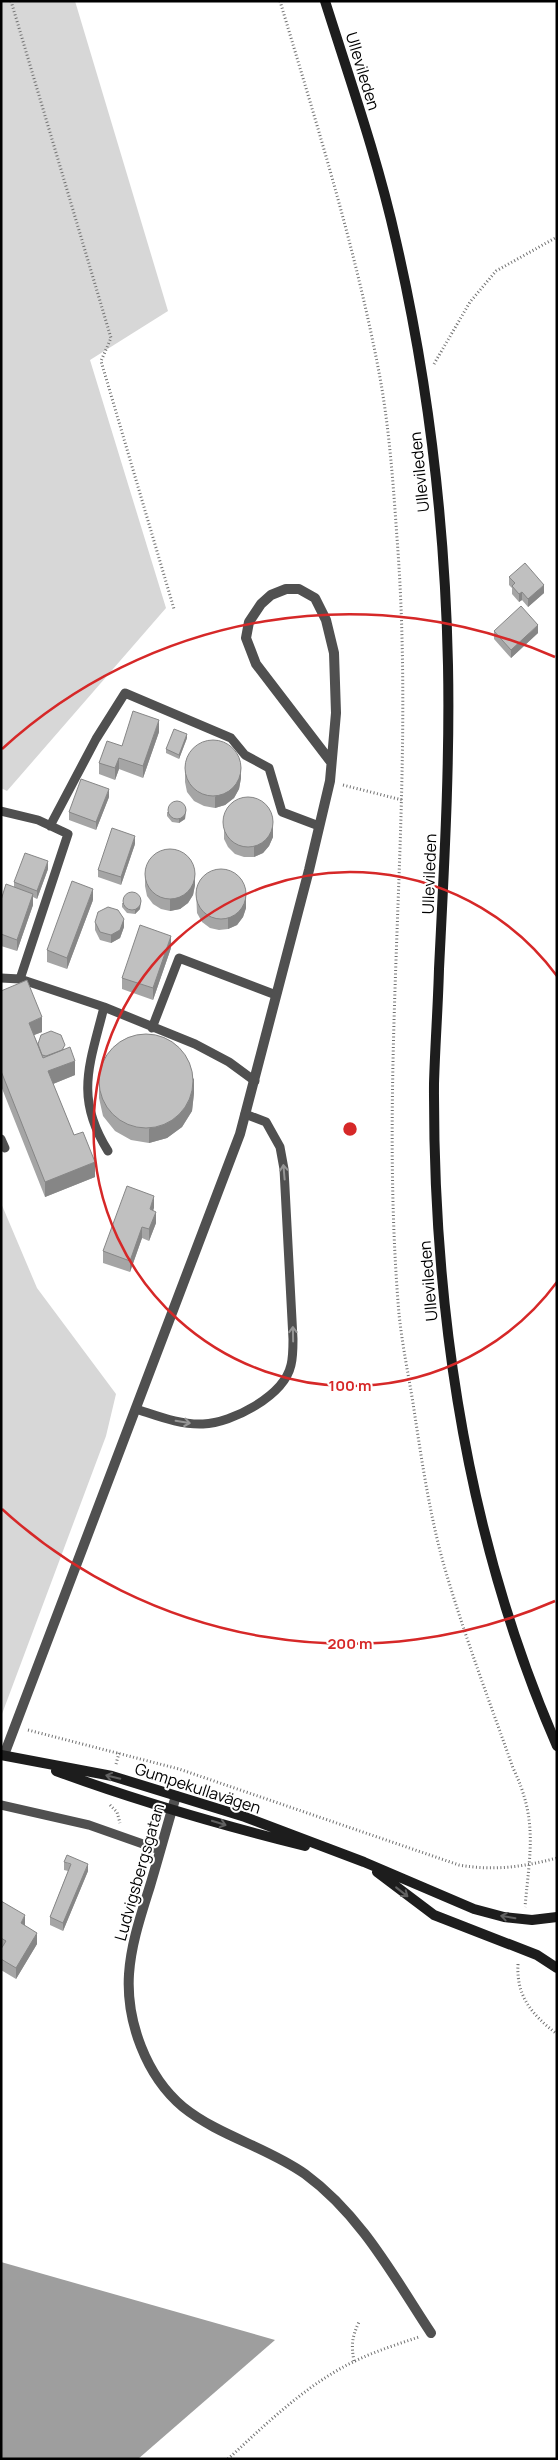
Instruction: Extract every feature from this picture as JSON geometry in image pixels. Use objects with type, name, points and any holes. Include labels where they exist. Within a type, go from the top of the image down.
[{"type":"main road","name":"Ullevileden","points":[[325,1],[395,236],[416,336],[441,533],[448,662],[449,754],[434,1081],[436,1194],[444,1311],[464,1444],[486,1546],[516,1643],[557,1746]]},
{"type":"main road","name":"Gumpekullavägen","points":[[3,1755],[112,1776],[245,1817],[364,1862],[474,1909],[504,1917],[532,1920],[557,1917]]},
{"type":"main road","name":"Gumpekullavägen","points":[[33,1762],[108,1790],[242,1830],[350,1857]]},
{"type":"main road","name":"Gumpekullavägen","points":[[364,1862],[434,1915],[537,1955],[557,1968]]},
{"type":"street","points":[[3,1755],[16,1727],[225,1177],[255,1082],[330,781],[336,713],[334,653],[326,620],[315,598],[298,589],[286,589],[271,595],[261,604],[249,622],[246,638],[256,664],[331,762]]},
{"type":"street","name":"Ludvigsbergsgatan","points":[[176,1796],[133,1943],[129,1976],[130,2003],[137,2032],[147,2060],[162,2085],[183,2106],[214,2127],[282,2160],[305,2174],[348,2212],[369,2239],[431,2334]]},
{"type":"lane","points":[[50,826],[96,739],[125,693],[231,738],[245,755],[270,768],[282,812],[319,826]]},
{"type":"lane","points":[[1,811],[38,820],[68,834],[20,979]]},
{"type":"lane","points":[[152,1028],[179,958],[276,995]]},
{"type":"lane","points":[[1,978],[20,979],[104,1007],[195,1044],[229,1062],[255,1082]]},
{"type":"lane","points":[[104,1007],[88,1076],[88,1109],[97,1134],[108,1151]]},
{"type":"lane","points":[[136,1409],[182,1423],[204,1424],[222,1421],[238,1416],[262,1403],[283,1381],[291,1366],[293,1339],[284,1169],[280,1147],[266,1122],[245,1114]]},
{"type":"lane","points":[[1,1805],[89,1825],[160,1850]]},
{"type":"path","points":[[11,1],[112,338],[101,361],[174,609]]},
{"type":"path","points":[[280,1],[331,168],[358,274],[379,371],[398,539],[404,664],[402,800],[392,1084],[392,1201],[400,1318],[419,1447],[443,1560],[491,1706],[513,1768],[524,1792],[532,1832],[524,1909]]},
{"type":"path","points":[[423,383],[470,302],[496,271],[557,237]]},
{"type":"path","points":[[330,781],[402,800]]},
{"type":"path","points":[[16,1727],[179,1769],[459,1866],[489,1869],[529,1865],[557,1858]]},
{"type":"path","points":[[518,1964],[519,1987],[525,2002],[533,2014],[557,2034]]},
{"type":"path","points":[[354,2361],[351,2346],[352,2336],[359,2322]]},
{"type":"path","points":[[228,2459],[287,2405],[354,2361],[431,2334]]},
{"type":"shaded area","points":[[1,1],[75,1],[168,311],[90,360],[166,608],[7,791],[1,788]]},
{"type":"shaded area","points":[[1,1203],[37,1288],[116,1394],[106,1436],[2,1714]]},
{"type":"shaded area","points":[[1,2262],[275,2340],[138,2459],[1,2459]]},
{"type":"building","points":[[525,563],[544,585],[528,599],[522,592],[519,594],[512,586],[515,583],[509,577]]},
{"type":"building","points":[[521,606],[538,625],[511,650],[494,631]]},
{"type":"building","points":[[133,711],[159,720],[143,766],[119,758],[115,768],[99,763],[107,741],[122,746]]},
{"type":"building","points":[[174,729],[187,734],[179,755],[166,749]]},
{"type":"building","points":[[213,740],[224,742],[233,748],[239,757],[241,768],[239,779],[233,788],[224,794],[213,796],[202,794],[193,788],[187,779],[185,768],[187,757],[193,748],[202,742]]},
{"type":"building","points":[[81,779],[109,789],[96,822],[69,812]]},
{"type":"building","points":[[248,797],[257,799],[268,808],[273,822],[271,831],[262,842],[248,847],[239,845],[228,836],[223,822],[225,813],[234,802]]},
{"type":"building","points":[[177,801],[185,806],[186,810],[181,818],[177,819],[169,814],[168,810],[173,802]]},
{"type":"building","points":[[112,828],[135,836],[121,877],[98,870]]},
{"type":"building","points":[[170,849],[184,853],[191,860],[195,874],[191,888],[184,895],[170,899],[156,895],[149,888],[145,874],[149,860],[156,853]]},
{"type":"building","points":[[25,853],[48,861],[37,891],[14,882]]},
{"type":"building","points":[[221,869],[230,871],[241,880],[246,894],[244,903],[235,914],[221,919],[212,917],[201,908],[196,894],[198,885],[207,874]]},
{"type":"building","points":[[72,881],[93,889],[67,958],[47,950]]},
{"type":"building","points":[[6,884],[33,894],[17,940],[1,934],[1,900]]},
{"type":"building","points":[[132,892],[139,894],[141,901],[139,908],[132,910],[125,908],[123,901],[125,894]]},
{"type":"building","points":[[108,907],[118,910],[124,919],[120,930],[111,935],[100,932],[95,922],[98,912]]},
{"type":"building","points":[[140,925],[171,936],[153,988],[122,978]]},
{"type":"building","points":[[27,980],[42,1017],[29,1023],[43,1058],[70,1047],[75,1061],[48,1071],[74,1135],[83,1132],[95,1162],[45,1182],[1,1071],[1,991]]},
{"type":"building","points":[[51,1031],[61,1035],[65,1045],[62,1050],[46,1056],[42,1055],[38,1044],[41,1035]]},
{"type":"building","points":[[146,1034],[164,1037],[179,1048],[190,1063],[193,1081],[190,1099],[179,1114],[164,1125],[146,1128],[128,1125],[113,1114],[102,1099],[99,1081],[102,1063],[113,1048],[128,1037]]},
{"type":"building","points":[[127,1186],[154,1196],[150,1209],[156,1212],[149,1229],[142,1227],[130,1261],[103,1251]]},
{"type":"building","points":[[67,1855],[88,1864],[63,1923],[50,1917],[71,1864],[64,1862]]},
{"type":"building","points":[[1,1901],[25,1915],[21,1923],[37,1933],[16,1968],[1,1959],[1,1949],[6,1941],[1,1938]]}]
